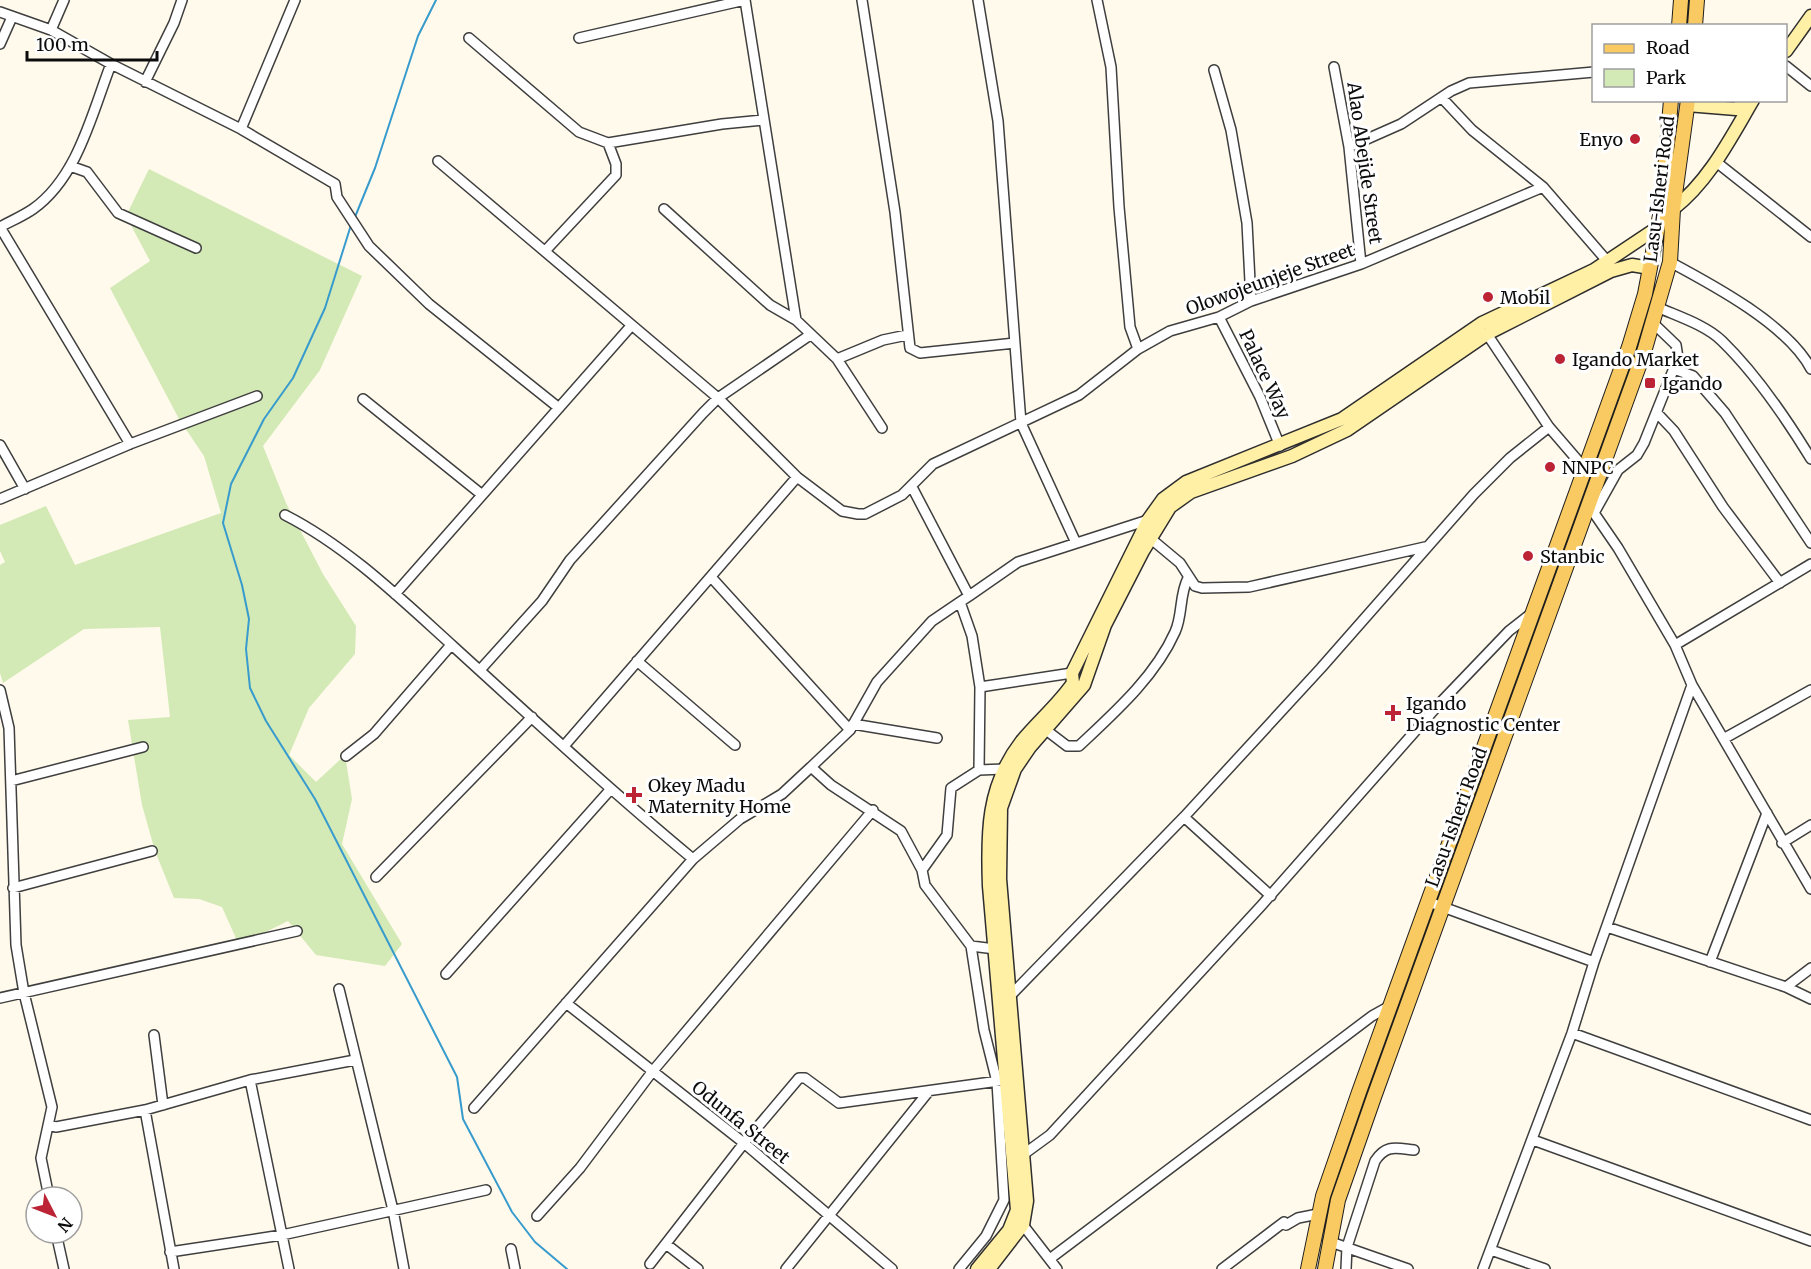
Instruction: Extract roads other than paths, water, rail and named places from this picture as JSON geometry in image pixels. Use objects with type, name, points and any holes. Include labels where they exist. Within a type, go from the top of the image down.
[{"type":"main road","points":[[1679,24],[1681,0]]},
{"type":"main road","points":[[1695,24],[1697,0]]},
{"type":"main road","points":[[1787,48],[1811,16]]},
{"type":"main road","name":"Lasu-Isheri Road","points":[[1308,1269],[1318,1214],[1390,1006],[1586,470],[1646,294],[1662,205],[1671,102]]},
{"type":"main road","points":[[1688,103],[1736,109],[1745,102]]},
{"type":"main road","points":[[1674,209],[1690,196],[1752,102]]},
{"type":"main road","name":"Lasu-Isheri Road","points":[[1325,1269],[1328,1242],[1338,1200],[1359,1138],[1591,510],[1657,307],[1670,262],[1674,209],[1688,103]]},
{"type":"main road","points":[[977,1269],[1010,1230],[1017,1210],[1016,1169],[1002,1081],[1005,995],[995,949],[987,833],[990,804],[1004,770],[1021,742],[1073,683],[1072,673],[1148,520],[1163,499],[1186,482],[1280,446],[1342,419],[1482,323],[1608,262],[1657,228]]},
{"type":"main road","points":[[989,1269],[1023,1225],[1027,1201],[1024,1154],[1005,995],[1000,879],[1001,808],[1015,769],[1084,685],[1105,625],[1150,538],[1170,507],[1181,498],[1292,456],[1347,429],[1486,334],[1611,271],[1632,265],[1650,268]]},
{"type":"street","points":[[51,30],[64,0]]},
{"type":"street","points":[[145,82],[174,23],[182,0]]},
{"type":"street","points":[[241,129],[295,0]]},
{"type":"street","points":[[579,38],[745,0],[796,320]]},
{"type":"street","points":[[862,0],[895,212],[910,348],[920,353],[1015,343]]},
{"type":"street","points":[[978,0],[998,121],[1021,423],[1076,543]]},
{"type":"street","points":[[1097,0],[1111,67],[1119,207],[1130,327],[1138,349]]},
{"type":"street","points":[[0,12],[51,30],[145,82],[241,129],[335,184],[337,197],[369,246],[429,304],[559,408]]},
{"type":"street","points":[[0,44],[12,16]]},
{"type":"street","points":[[469,38],[579,132],[608,143],[722,124],[763,120]]},
{"type":"street","points":[[111,64],[64,176],[33,208],[0,227],[130,444]]},
{"type":"street","name":"Alao Abejide Street","points":[[1334,67],[1349,147],[1362,264]]},
{"type":"street","points":[[1787,68],[1811,86]]},
{"type":"street","points":[[1214,70],[1231,130],[1247,223],[1251,302]]},
{"type":"street","points":[[1349,147],[1401,124],[1469,83],[1592,72]]},
{"type":"street","points":[[1442,98],[1472,130],[1543,187],[1608,262]]},
{"type":"street","points":[[546,250],[616,175],[616,164],[608,143]]},
{"type":"street","name":"Olowojeunjeje Street","points":[[438,161],[546,250],[631,326],[717,398],[797,477],[842,511],[858,514],[883,504],[912,487],[924,470],[933,464],[1079,395],[1138,349],[1170,331],[1220,317],[1251,302],[1362,264],[1543,187]]},
{"type":"street","points":[[1715,161],[1811,237]]},
{"type":"street","points":[[70,166],[87,172],[118,213],[196,248]]},
{"type":"street","points":[[663,209],[770,305],[796,320],[837,359],[882,428]]},
{"type":"street","points":[[1670,262],[1730,296],[1794,343],[1811,369]]},
{"type":"street","points":[[1657,307],[1721,339],[1756,380],[1811,459]]},
{"type":"street","name":"Palace Way","points":[[1220,317],[1260,398],[1280,446]]},
{"type":"street","points":[[1652,322],[1676,345],[1678,358],[1657,413],[1637,455],[1618,470],[1591,510],[1618,548],[1675,645],[1692,685],[1725,738],[1782,843],[1811,889]]},
{"type":"street","points":[[395,594],[631,326]]},
{"type":"street","points":[[1486,334],[1549,427],[1586,470]]},
{"type":"street","points":[[480,670],[542,601],[570,560],[717,398],[810,335]]},
{"type":"street","points":[[837,359],[875,343],[907,335]]},
{"type":"street","points":[[1674,369],[1693,376],[1725,413],[1811,543]]},
{"type":"street","points":[[0,499],[130,444],[257,396]]},
{"type":"street","points":[[363,399],[481,494]]},
{"type":"street","points":[[1657,413],[1674,430],[1723,507],[1780,583]]},
{"type":"street","points":[[978,994],[1005,995],[1184,817],[1395,586],[1425,547],[1510,458],[1549,427]]},
{"type":"street","points":[[0,445],[25,489]]},
{"type":"street","points":[[564,746],[797,477]]},
{"type":"street","points":[[912,487],[969,596]]},
{"type":"street","points":[[285,515],[303,524],[395,594],[610,790],[693,859]]},
{"type":"street","points":[[474,1108],[693,859],[740,819],[782,794],[851,727],[878,682],[932,621],[1018,562],[1148,520]]},
{"type":"street","points":[[1150,538],[1180,563],[1195,586],[1202,588],[1249,587],[1425,547]]},
{"type":"street","points":[[1675,645],[1811,564]]},
{"type":"street","points":[[711,577],[851,727],[938,738]]},
{"type":"street","points":[[1046,730],[1067,746],[1079,746],[1121,707],[1157,662],[1176,631],[1181,616],[1184,586],[1188,578]]},
{"type":"street","points":[[960,602],[972,636],[980,687],[979,770]]},
{"type":"street","points":[[1024,1154],[1050,1135],[1271,896],[1440,703],[1509,632],[1532,613]]},
{"type":"street","points":[[346,756],[374,734],[451,645]]},
{"type":"street","points":[[637,661],[735,745]]},
{"type":"street","points":[[980,687],[1072,673]]},
{"type":"street","points":[[1482,1269],[1572,1033],[1594,962],[1692,685]]},
{"type":"street","points":[[0,690],[9,728],[16,945],[24,993],[48,1082],[52,1107],[50,1125],[40,1158],[46,1185]]},
{"type":"street","points":[[1725,738],[1811,690]]},
{"type":"street","points":[[376,877],[532,717]]},
{"type":"street","points":[[11,781],[144,747]]},
{"type":"street","points":[[811,767],[831,785],[873,810],[906,836],[922,870],[926,885],[971,946],[978,994],[1002,1081],[1001,1169],[1004,1200],[986,1236],[959,1269]]},
{"type":"street","points":[[922,870],[947,834],[951,788],[979,770],[1004,770]]},
{"type":"street","points":[[446,974],[610,790]]},
{"type":"street","points":[[537,1216],[580,1168],[652,1072],[873,810]]},
{"type":"street","points":[[1710,962],[1767,813]]},
{"type":"street","points":[[1184,817],[1271,896]]},
{"type":"street","points":[[1782,843],[1811,825]]},
{"type":"street","points":[[13,888],[152,851]]},
{"type":"street","points":[[1429,902],[1594,962]]},
{"type":"street","points":[[1607,927],[1786,987],[1811,999]]},
{"type":"street","points":[[0,998],[297,932]]},
{"type":"street","points":[[971,946],[995,949]]},
{"type":"street","points":[[1786,987],[1811,968]]},
{"type":"street","points":[[339,989],[393,1210],[404,1269]]},
{"type":"street","name":"Odunfa Street","points":[[566,1003],[744,1143],[892,1269]]},
{"type":"street","points":[[1051,1258],[1372,1016],[1390,1006]]},
{"type":"street","points":[[1572,1033],[1811,1120]]},
{"type":"street","points":[[154,1035],[163,1105]]},
{"type":"street","points":[[50,1125],[56,1127],[145,1110],[250,1080],[356,1060]]},
{"type":"street","points":[[650,1264],[744,1143],[799,1078],[805,1078],[839,1103],[1002,1081]]},
{"type":"street","points":[[250,1080],[290,1269]]},
{"type":"street","points":[[786,1269],[929,1091]]},
{"type":"street","points":[[145,1110],[174,1269]]},
{"type":"street","points":[[1533,1140],[1811,1241]]},
{"type":"street","points":[[1346,1269],[1347,1247],[1375,1161],[1382,1150],[1390,1147],[1414,1150]]},
{"type":"street","points":[[1001,1169],[1016,1169]]},
{"type":"street","points":[[170,1252],[282,1235],[486,1190]]},
{"type":"street","points":[[1222,1269],[1284,1222],[1286,1225],[1298,1218],[1318,1214]]},
{"type":"street","points":[[1023,1225],[1051,1258],[1057,1269]]},
{"type":"street","points":[[1328,1242],[1408,1269]]},
{"type":"street","points":[[666,1244],[698,1269]]},
{"type":"street","points":[[59,1245],[64,1269]]},
{"type":"street","points":[[511,1249],[515,1269]]},
{"type":"street","points":[[1491,1250],[1545,1269]]},
{"type":"waterway","points":[[355,217],[375,168],[418,36],[436,0]]},
{"type":"waterway","points":[[351,225],[325,308],[293,378],[264,419],[231,484],[223,523],[242,585],[249,619],[246,649],[250,688],[266,721],[315,799],[457,1077],[463,1119],[512,1212],[535,1242],[567,1269]]},
{"type":"place","name":"Enyo","points":[[1635,139]]},
{"type":"place","name":"Mobil","points":[[1488,297]]},
{"type":"place","name":"Igando Market","points":[[1560,359]]},
{"type":"place","name":"Igando","points":[[1650,383]]},
{"type":"place","name":"NNPC","points":[[1550,467]]},
{"type":"place","name":"Stanbic","points":[[1528,556]]},
{"type":"place","name":"Igando Diagnostic Center","points":[[1393,713]]},
{"type":"place","name":"Okey Madu Maternity Home","points":[[634,795]]}]
